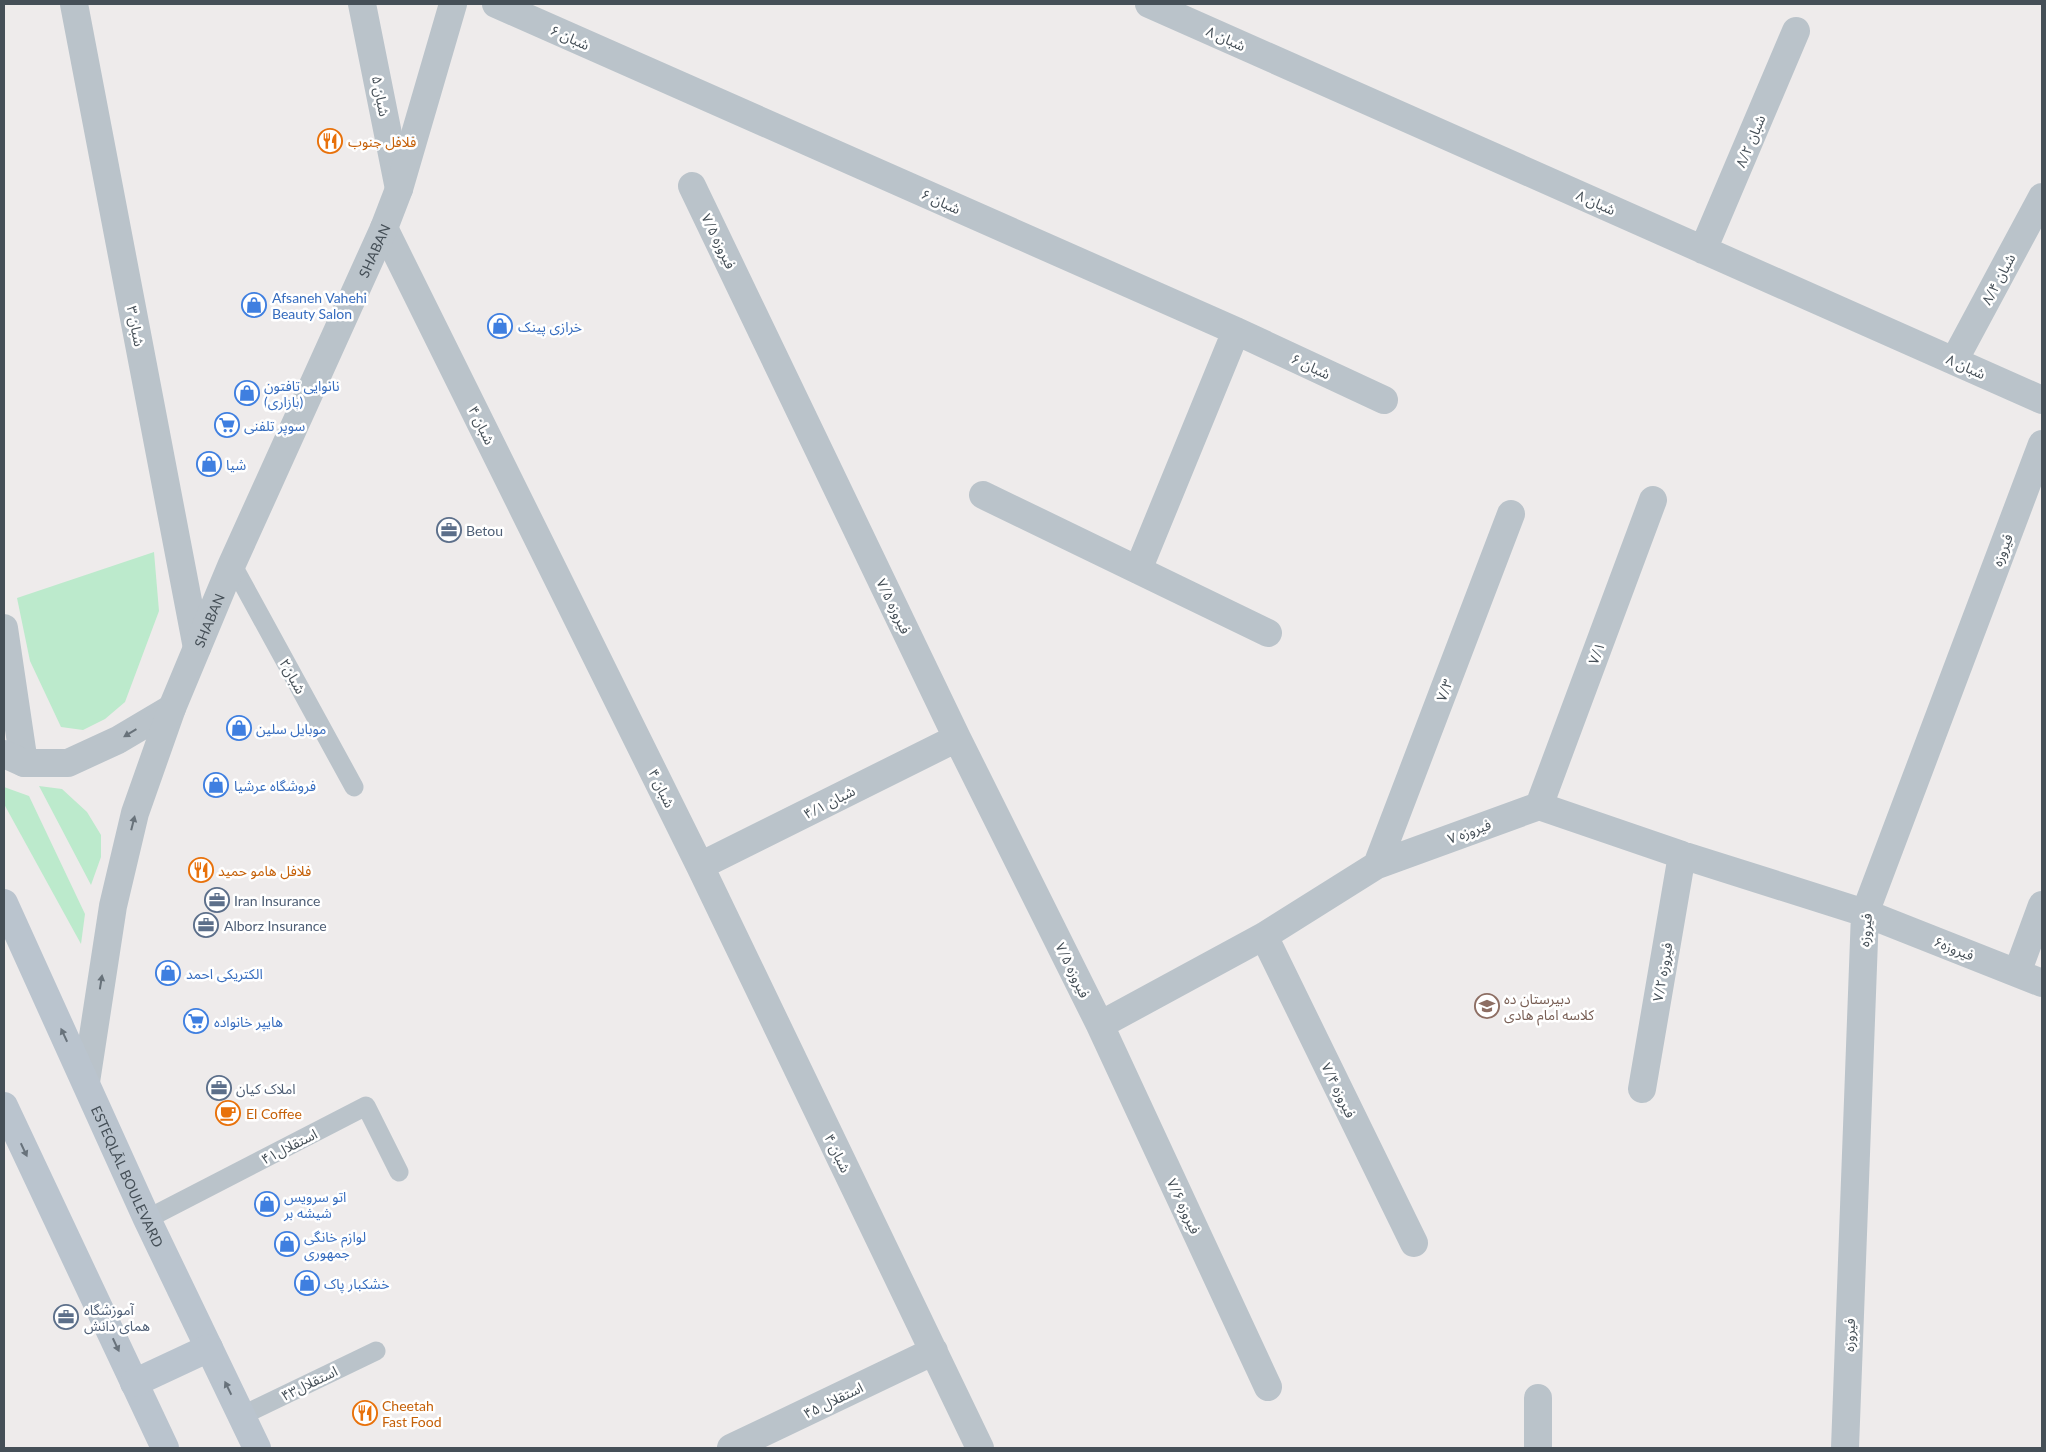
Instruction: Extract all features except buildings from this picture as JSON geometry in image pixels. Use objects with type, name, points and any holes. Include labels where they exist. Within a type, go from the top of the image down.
[{"type":"main road","name":"ESTEQLĀL BOULEVARD","points":[[4,903],[147,1219],[257,1448]]},
{"type":"main road","points":[[4,1106],[165,1448]]},
{"type":"main road","points":[[134,1383],[209,1348]]},
{"type":"street","name":"۳ شبان","points":[[74,4],[197,648]]},
{"type":"street","name":"۵ شبان","points":[[362,4],[399,189]]},
{"type":"street","name":"SHABAN","points":[[86,1082],[113,906],[135,813],[172,708],[232,564],[384,228],[399,189],[453,4]]},
{"type":"street","name":"۶ شبان","points":[[496,4],[1236,331],[1384,400]]},
{"type":"street","name":"۸ شبان","points":[[1149,4],[2042,400]]},
{"type":"street","name":"۸/۲ شبان","points":[[1703,250],[1796,32]]},
{"type":"street","name":"۷/۵ فیروزه","points":[[692,186],[957,738],[1100,1025]]},
{"type":"street","name":"۸/۴ شبان","points":[[1954,361],[2042,197]]},
{"type":"street","name":"۴ شبان","points":[[384,228],[700,866],[980,1448]]},
{"type":"street","points":[[1138,570],[1236,331]]},
{"type":"street","name":"فیروزه","points":[[1845,1448],[1865,913],[2042,444]]},
{"type":"street","points":[[983,495],[1268,633]]},
{"type":"street","name":"۷/۱","points":[[1539,806],[1653,500]]},
{"type":"street","name":"۷/۳","points":[[1377,865],[1511,514]]},
{"type":"street","points":[[4,628],[14,759],[68,763],[118,740],[172,708]]},
{"type":"street","name":"۴/۱ شبان","points":[[700,866],[957,738]]},
{"type":"street","points":[[1539,806],[1865,913]]},
{"type":"street","name":"۷ فیروزه","points":[[1100,1025],[1264,936],[1377,865],[1539,806]]},
{"type":"street","name":"۷/۲ فیروزه","points":[[1642,1089],[1682,854]]},
{"type":"street","points":[[2016,972],[2042,905]]},
{"type":"street","name":"فیروزه۶","points":[[1865,913],[2042,983]]},
{"type":"street","name":"۷/۴ فیروزه","points":[[1264,936],[1414,1244]]},
{"type":"street","name":"۷/۶ فیروزه","points":[[1100,1025],[1268,1388]]},
{"type":"street","name":"۴۵ استقلال","points":[[731,1448],[934,1351]]},
{"type":"street","points":[[1538,1398],[1538,1448]]},
{"type":"lane","name":"شبان۲","points":[[232,564],[354,788]]},
{"type":"lane","name":"استقلال۴۱","points":[[147,1219],[366,1106],[399,1172]]},
{"type":"lane","name":"استقلال۴۳","points":[[241,1416],[376,1351]]},
{"type":"green space","points":[[154,552],[159,611],[125,702],[105,719],[83,730],[61,727],[30,661],[17,598]]},
{"type":"green space","points":[[39,786],[62,789],[87,812],[101,835],[101,857],[91,885]]},
{"type":"green space","points":[[4,787],[29,796],[85,914],[81,944],[4,804]]},
{"type":"place","name":"فلافل جنوب","points":[[330,141]]},
{"type":"place","name":"Afsaneh Vahehi Beauty Salon","points":[[254,305]]},
{"type":"place","name":"خرازی پینک","points":[[500,326]]},
{"type":"place","name":"نانوایی تافتون (بازاری)","points":[[247,393]]},
{"type":"place","name":"سوپر تلفنی","points":[[227,425]]},
{"type":"place","name":"شیا","points":[[209,464]]},
{"type":"place","name":"Betou","points":[[449,530]]},
{"type":"place","name":"موبایل سلین","points":[[239,728]]},
{"type":"place","name":"فروشگاه عرشیا","points":[[216,785]]},
{"type":"place","name":"فلافل هامو حمید","points":[[201,870]]},
{"type":"place","name":"Iran Insurance","points":[[217,900]]},
{"type":"place","name":"Alborz Insurance","points":[[206,925]]},
{"type":"place","name":"الکتریکی احمد","points":[[168,973]]},
{"type":"place","name":"دبیرستان ده کلاسه امام هادی","points":[[1487,1006]]},
{"type":"place","name":"هایپر خانواده","points":[[196,1021]]},
{"type":"place","name":"املاک کیان","points":[[219,1088]]},
{"type":"place","name":"El Coffee","points":[[228,1113]]},
{"type":"place","name":"اتو سرویس شیشه بر","points":[[267,1204]]},
{"type":"place","name":"لوازم خانگی جمهوری","points":[[287,1244]]},
{"type":"place","name":"خشکبار پاک","points":[[307,1283]]},
{"type":"place","name":"آموزشگاه همای دانش","points":[[66,1317]]},
{"type":"place","name":"Cheetah Fast Food","points":[[365,1413]]}]
